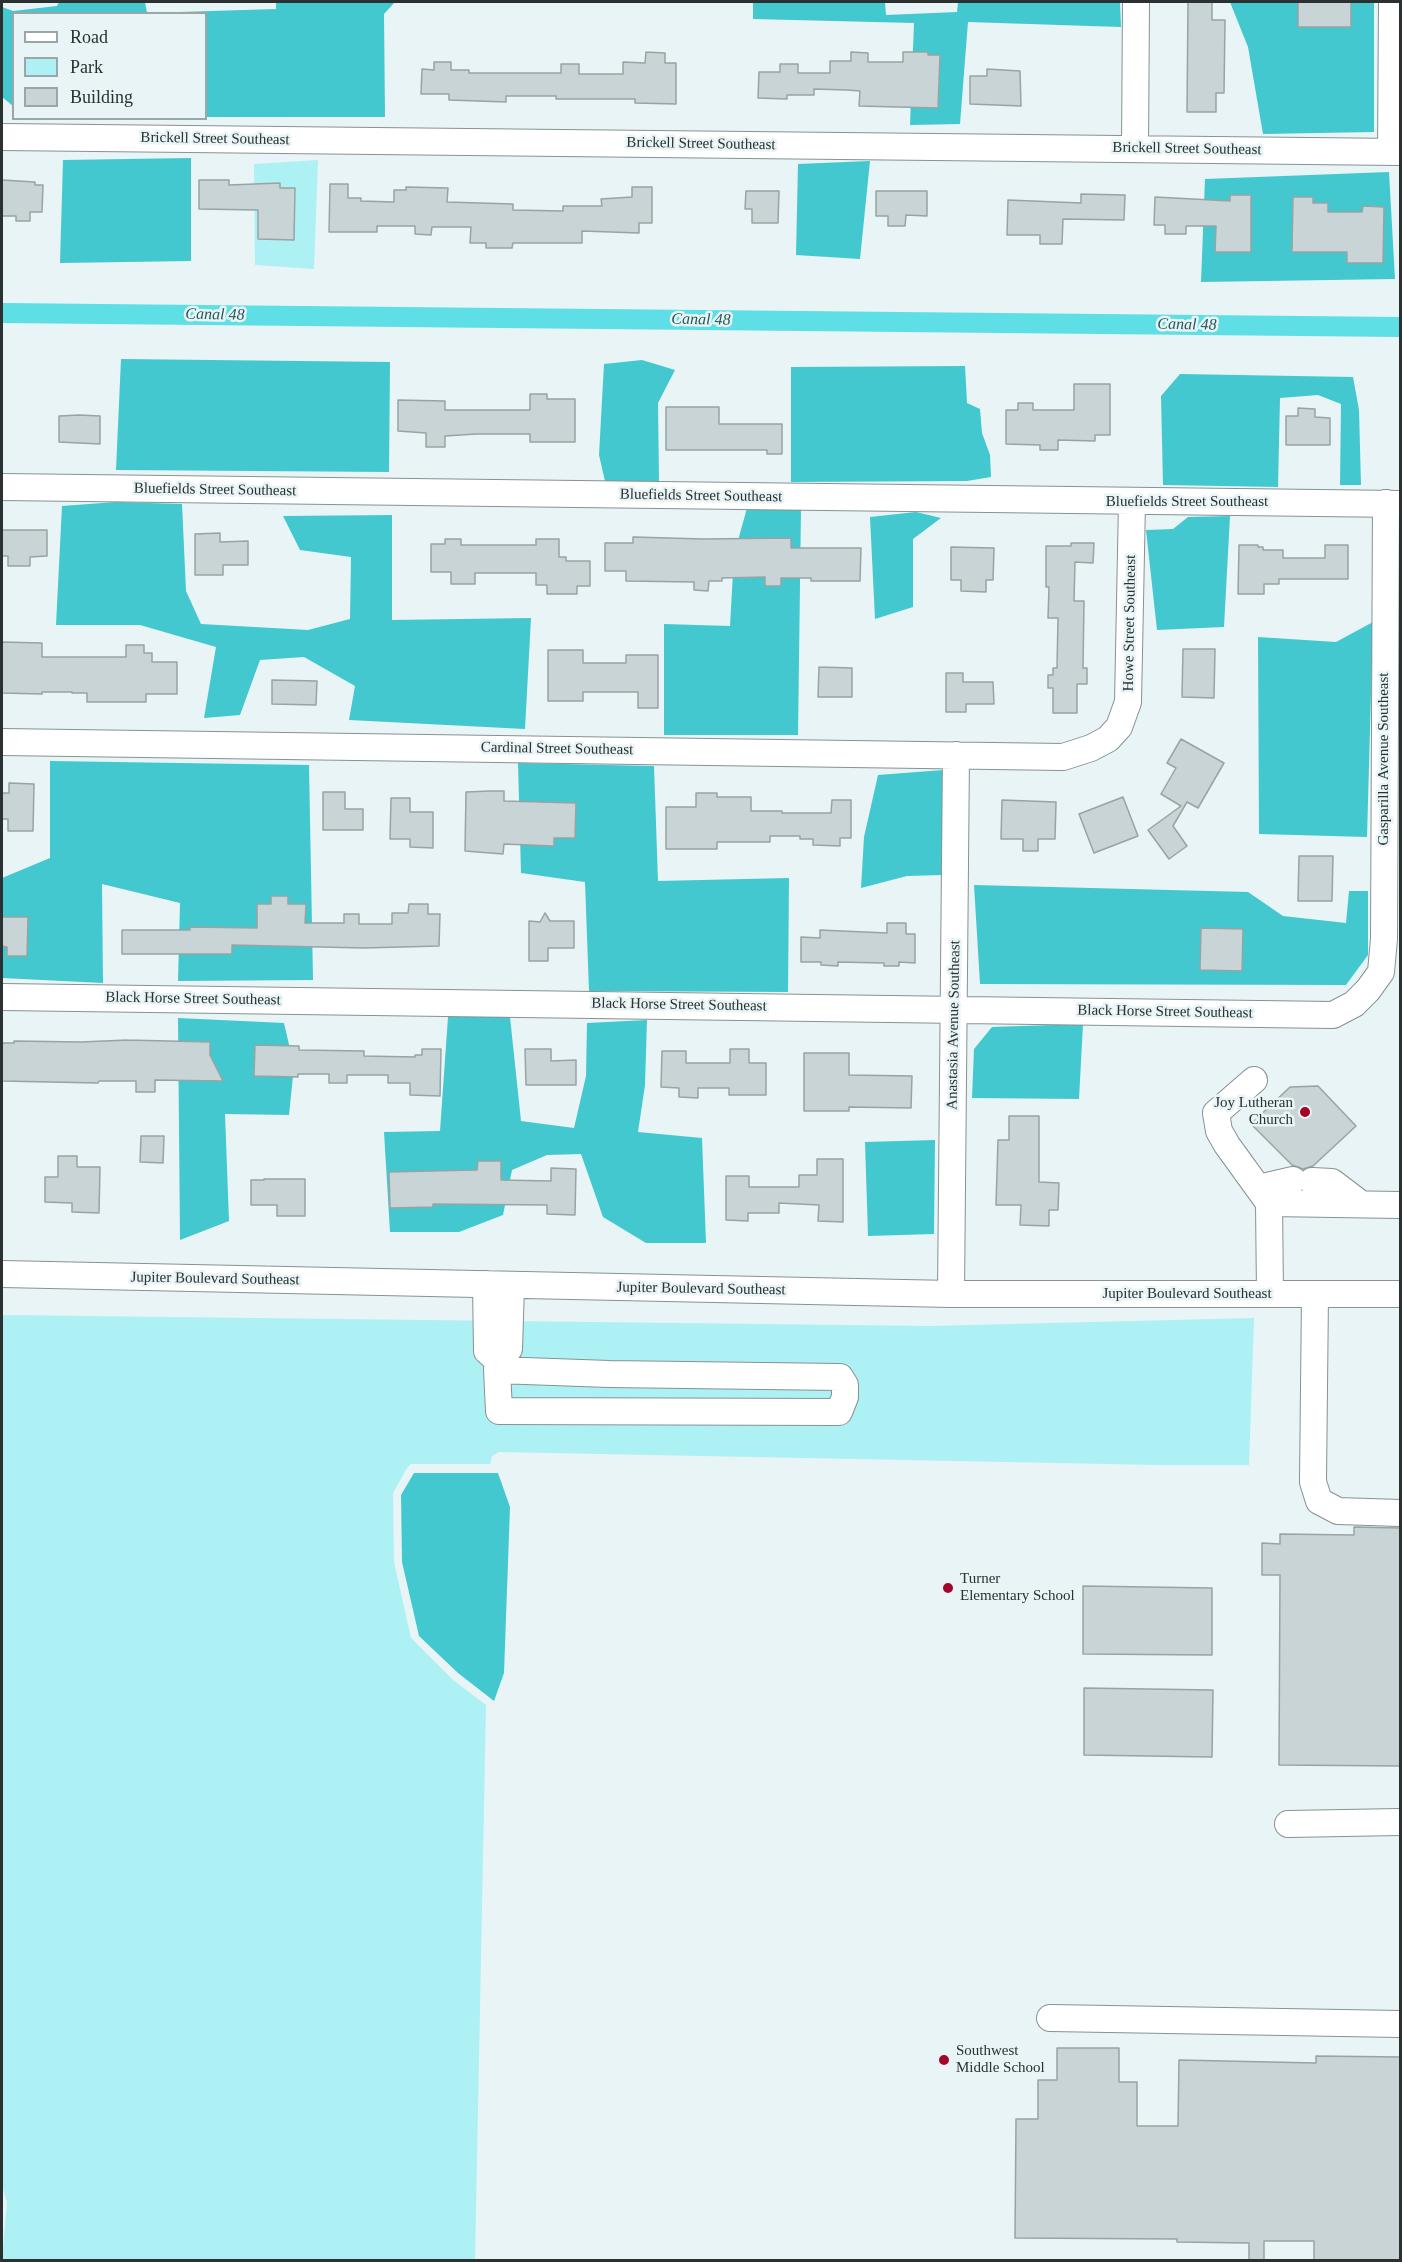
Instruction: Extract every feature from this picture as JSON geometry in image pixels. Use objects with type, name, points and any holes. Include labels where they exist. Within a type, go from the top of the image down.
[{"type":"street","points":[[1135,149],[1136,2]]},
{"type":"street","points":[[1392,2],[1396,152]]},
{"type":"street","name":"Brickell Street Southeast","points":[[2,137],[1396,152]]},
{"type":"street","name":"Bluefields Street Southeast","points":[[2,487],[1132,502],[1393,503]]},
{"type":"street","name":"Howe Street Southeast","points":[[1108,739],[1119,727],[1128,702],[1132,502]]},
{"type":"street","name":"Gasparilla Avenue Southeast","points":[[1354,1004],[1381,972],[1384,939],[1393,503]]},
{"type":"street","name":"Cardinal Street Southeast","points":[[2,742],[1063,757],[1091,748],[1108,739]]},
{"type":"street","name":"Anastasia Avenue Southeast","points":[[951,1294],[956,755]]},
{"type":"street","name":"Black Horse Street Southeast","points":[[2,997],[954,1008],[1333,1015],[1354,1004]]},
{"type":"street","points":[[1254,1080],[1216,1113],[1219,1131],[1227,1145],[1264,1195],[1269,1294]]},
{"type":"street","points":[[1264,1195],[1303,1181],[1332,1182],[1361,1204]]},
{"type":"street","points":[[1264,1195],[1361,1204],[1401,1205]]},
{"type":"street","name":"Jupiter Boulevard Southeast","points":[[2,1274],[951,1294],[1401,1294]]},
{"type":"street","points":[[486,1284],[487,1351],[498,1365],[609,1374],[840,1377],[844,1385],[844,1397],[839,1412],[499,1411],[498,1365],[509,1349],[511,1285]]},
{"type":"street","points":[[1315,1294],[1313,1482],[1319,1501],[1338,1511],[1401,1513]]},
{"type":"street","points":[[1288,1824],[1401,1822]]},
{"type":"street","points":[[1050,2018],[1401,2024]]},
{"type":"green space","points":[[318,160],[314,269],[255,265],[254,164]]},
{"type":"green space","points":[[2,1315],[930,1326],[1254,1318],[1249,1465],[499,1452],[492,1456],[490,1464],[411,1464],[393,1493],[394,1562],[411,1638],[453,1680],[486,1705],[475,2260],[2,2260],[7,2202],[2,2186]]},
{"type":"shaded area","points":[[59,2],[145,2],[147,12],[12,12],[12,105],[2,97],[2,7],[13,11],[57,6]]},
{"type":"shaded area","points":[[276,2],[395,2],[384,14],[385,117],[207,117],[207,12],[179,12],[276,9]]},
{"type":"shaded area","points":[[753,2],[885,2],[886,15],[957,12],[958,2],[1120,2],[1121,27],[968,22],[960,124],[910,125],[914,23],[753,19]]},
{"type":"shaded area","points":[[1230,2],[1374,2],[1374,132],[1263,134],[1248,47]]},
{"type":"shaded area","points":[[191,158],[191,261],[60,263],[63,160]]},
{"type":"shaded area","points":[[870,161],[860,259],[796,255],[798,164]]},
{"type":"shaded area","points":[[1389,172],[1395,279],[1201,282],[1205,179]]},
{"type":"shaded area","points":[[121,359],[390,362],[389,472],[116,470]]},
{"type":"shaded area","points":[[642,360],[675,370],[658,403],[659,481],[605,481],[599,455],[604,364]]},
{"type":"shaded area","points":[[965,366],[967,403],[980,409],[982,433],[990,455],[991,477],[967,481],[791,482],[791,367]]},
{"type":"shaded area","points":[[1180,374],[1353,377],[1359,410],[1361,485],[1340,485],[1341,404],[1318,395],[1280,398],[1278,487],[1163,485],[1161,396]]},
{"type":"shaded area","points":[[116,502],[182,504],[186,591],[201,624],[308,630],[350,619],[351,557],[300,550],[283,516],[392,515],[392,620],[531,618],[525,729],[349,720],[355,686],[304,657],[260,660],[240,715],[204,718],[216,647],[140,625],[56,625],[62,506]]},
{"type":"shaded area","points":[[747,508],[801,508],[798,735],[664,735],[664,624],[730,626],[734,555]]},
{"type":"shaded area","points":[[916,512],[941,518],[913,539],[913,607],[875,619],[870,517]]},
{"type":"shaded area","points":[[1230,516],[1224,627],[1157,630],[1146,530],[1173,529],[1188,517]]},
{"type":"shaded area","points":[[1373,622],[1367,837],[1259,834],[1258,637],[1336,642]]},
{"type":"shaded area","points":[[50,761],[309,765],[313,980],[178,981],[180,903],[102,884],[103,983],[2,978],[2,878],[50,858]]},
{"type":"shaded area","points":[[518,763],[654,766],[658,881],[789,878],[788,992],[589,991],[585,882],[521,873]]},
{"type":"shaded area","points":[[943,770],[942,875],[907,876],[861,888],[864,837],[878,775]]},
{"type":"shaded area","points":[[974,885],[1248,892],[1283,916],[1346,923],[1349,891],[1368,891],[1368,955],[1346,985],[980,984]]},
{"type":"shaded area","points":[[448,1017],[510,1017],[521,1121],[574,1128],[586,1076],[587,1023],[647,1020],[645,1085],[638,1132],[702,1138],[706,1243],[646,1243],[603,1217],[581,1154],[547,1155],[512,1170],[503,1215],[459,1232],[390,1232],[384,1132],[440,1131]]},
{"type":"shaded area","points":[[178,1018],[284,1023],[294,1066],[289,1115],[225,1114],[229,1221],[180,1240]]},
{"type":"shaded area","points":[[1083,1024],[1079,1099],[972,1098],[974,1049],[992,1027]]},
{"type":"shaded area","points":[[935,1140],[934,1234],[868,1236],[865,1142]]},
{"type":"shaded area","points":[[414,1473],[498,1473],[510,1507],[504,1673],[494,1701],[458,1673],[419,1636],[402,1562],[401,1495]]},
{"type":"building","points":[[1188,2],[1212,2],[1212,20],[1225,20],[1224,93],[1216,93],[1216,112],[1187,112]]},
{"type":"building","points":[[1298,2],[1351,2],[1351,27],[1298,27]]},
{"type":"building","points":[[646,52],[665,53],[665,63],[676,63],[676,104],[635,103],[635,99],[556,99],[556,96],[506,96],[506,102],[449,100],[449,94],[421,94],[422,69],[434,70],[434,62],[451,62],[451,70],[469,70],[469,73],[561,73],[561,64],[579,64],[579,74],[623,74],[623,62],[645,63]]},
{"type":"building","points":[[851,52],[868,53],[868,62],[903,62],[903,52],[928,52],[928,55],[940,55],[938,108],[859,106],[860,91],[847,90],[814,89],[814,95],[787,95],[787,99],[758,98],[759,72],[780,72],[780,64],[798,64],[798,73],[830,73],[830,61],[851,61]]},
{"type":"building","points":[[987,69],[1020,71],[1021,106],[970,104],[970,76],[987,76]]},
{"type":"building","points":[[2,180],[35,182],[35,185],[43,185],[42,212],[30,212],[30,221],[16,221],[16,216],[2,216]]},
{"type":"building","points":[[199,180],[229,180],[229,185],[280,183],[280,188],[295,188],[294,240],[258,239],[258,210],[199,209]]},
{"type":"building","points":[[330,184],[348,184],[348,198],[361,198],[361,201],[394,202],[394,190],[406,190],[406,187],[448,188],[447,202],[513,204],[513,210],[563,211],[563,206],[602,206],[601,199],[632,197],[632,187],[652,187],[652,223],[639,223],[639,233],[582,231],[582,243],[513,243],[512,248],[486,248],[486,243],[470,243],[471,227],[432,227],[431,235],[415,234],[415,226],[377,226],[377,232],[329,232]]},
{"type":"building","points":[[746,191],[779,191],[778,223],[752,223],[752,209],[745,209]]},
{"type":"building","points":[[876,191],[927,191],[927,216],[906,215],[905,226],[888,226],[888,216],[876,216]]},
{"type":"building","points":[[1081,194],[1125,195],[1124,220],[1063,219],[1062,244],[1040,244],[1040,235],[1007,235],[1008,200],[1081,203]]},
{"type":"building","points":[[1230,195],[1251,195],[1251,252],[1215,252],[1216,226],[1186,226],[1186,234],[1165,234],[1165,225],[1154,225],[1155,197],[1230,201]]},
{"type":"building","points":[[1293,197],[1313,197],[1313,203],[1328,203],[1328,212],[1362,212],[1363,206],[1384,207],[1383,263],[1347,263],[1347,252],[1292,252]]},
{"type":"building","points":[[1074,384],[1110,384],[1110,435],[1095,435],[1095,441],[1058,440],[1058,450],[1040,450],[1040,445],[1006,444],[1006,410],[1018,410],[1018,403],[1033,403],[1033,410],[1074,410]]},
{"type":"building","points":[[530,394],[547,394],[547,399],[575,399],[575,442],[530,442],[530,434],[476,434],[445,436],[445,447],[426,447],[426,433],[398,431],[398,400],[445,401],[445,410],[530,410]]},
{"type":"building","points":[[666,407],[719,407],[719,424],[782,424],[782,454],[767,454],[767,450],[666,450]]},
{"type":"building","points":[[1298,408],[1315,409],[1315,417],[1330,418],[1330,445],[1286,445],[1286,416],[1298,416]]},
{"type":"building","points":[[59,416],[100,416],[100,444],[59,442]]},
{"type":"building","points":[[2,530],[47,530],[47,556],[30,557],[30,566],[8,566],[8,556],[2,556]]},
{"type":"building","points":[[220,533],[220,542],[248,541],[248,565],[223,565],[223,575],[195,575],[195,534]]},
{"type":"building","points":[[633,537],[791,538],[791,548],[861,548],[860,581],[811,581],[811,578],[781,578],[781,586],[765,586],[765,577],[722,578],[722,581],[709,581],[708,591],[694,590],[694,582],[626,581],[626,571],[605,571],[605,543],[633,543]]},
{"type":"building","points":[[445,539],[461,539],[461,545],[536,545],[536,539],[559,539],[559,557],[566,557],[566,561],[590,561],[590,586],[577,586],[577,594],[547,594],[547,585],[536,585],[536,573],[475,573],[475,584],[451,584],[451,572],[431,572],[431,544],[445,544]]},
{"type":"building","points":[[1071,543],[1094,543],[1093,563],[1075,562],[1074,601],[1084,601],[1083,668],[1087,668],[1087,684],[1077,684],[1077,713],[1053,713],[1053,688],[1048,688],[1048,675],[1053,675],[1053,668],[1057,668],[1058,618],[1048,618],[1049,587],[1046,587],[1046,546],[1071,546]]},
{"type":"building","points":[[1239,545],[1258,545],[1258,547],[1263,547],[1263,550],[1283,550],[1283,558],[1325,558],[1325,545],[1348,545],[1348,579],[1279,579],[1279,584],[1264,584],[1264,594],[1238,594]]},
{"type":"building","points":[[951,547],[994,548],[993,580],[986,580],[986,592],[961,591],[961,580],[951,580]]},
{"type":"building","points":[[2,642],[42,643],[42,657],[126,657],[126,645],[144,645],[144,653],[152,653],[152,662],[177,662],[177,694],[146,694],[146,702],[87,702],[87,693],[2,693]]},
{"type":"building","points":[[1183,649],[1215,649],[1214,698],[1182,697]]},
{"type":"building","points":[[548,650],[583,650],[583,663],[626,663],[626,655],[658,655],[658,708],[638,708],[638,692],[583,692],[583,701],[548,701]]},
{"type":"building","points":[[819,667],[852,668],[852,697],[818,697]]},
{"type":"building","points":[[946,673],[963,673],[963,682],[993,682],[994,704],[966,704],[966,712],[946,712]]},
{"type":"building","points":[[272,680],[317,681],[316,705],[272,704]]},
{"type":"building","points":[[1181,739],[1224,763],[1198,808],[1187,802],[1173,826],[1187,846],[1169,859],[1148,830],[1181,806],[1161,794],[1176,768],[1167,763]]},
{"type":"building","points":[[9,783],[34,784],[33,831],[8,831],[8,819],[2,819],[2,793],[9,793]]},
{"type":"building","points":[[504,791],[504,801],[576,803],[575,838],[554,838],[554,846],[504,844],[503,854],[465,851],[466,792]]},
{"type":"building","points":[[323,792],[345,792],[345,809],[363,809],[363,830],[323,830]]},
{"type":"building","points":[[696,793],[717,793],[717,797],[751,797],[751,811],[782,811],[782,813],[831,813],[832,800],[851,800],[851,838],[840,838],[840,846],[813,845],[813,839],[800,839],[800,836],[770,836],[770,842],[717,842],[717,849],[666,849],[666,807],[696,807]]},
{"type":"building","points":[[1123,797],[1138,836],[1094,853],[1079,814]]},
{"type":"building","points":[[391,798],[410,798],[410,812],[433,812],[433,848],[410,847],[410,839],[390,839]]},
{"type":"building","points":[[1002,800],[1056,802],[1055,839],[1038,839],[1038,851],[1023,851],[1023,839],[1001,839]]},
{"type":"building","points":[[1299,856],[1333,856],[1332,901],[1298,901]]},
{"type":"building","points":[[271,896],[288,896],[288,904],[306,904],[305,923],[344,923],[344,914],[359,914],[359,924],[392,924],[392,913],[408,913],[409,904],[428,904],[428,914],[440,914],[439,946],[364,948],[232,945],[232,954],[122,954],[122,930],[190,930],[190,927],[257,928],[257,904],[271,904]]},
{"type":"building","points":[[545,913],[550,921],[574,921],[574,948],[548,948],[548,961],[529,961],[529,921],[540,922]]},
{"type":"building","points":[[2,917],[28,917],[27,956],[7,956],[7,947],[2,946]]},
{"type":"building","points":[[887,923],[906,923],[906,934],[915,934],[915,963],[899,962],[899,966],[884,966],[884,963],[838,962],[838,966],[821,965],[821,962],[801,962],[801,937],[820,938],[820,930],[887,933]]},
{"type":"building","points":[[1201,928],[1243,929],[1242,971],[1200,970]]},
{"type":"building","points":[[127,1040],[210,1042],[210,1055],[223,1081],[155,1080],[155,1092],[136,1092],[136,1081],[99,1081],[98,1083],[2,1081],[2,1043]]},
{"type":"building","points":[[255,1045],[299,1046],[299,1050],[364,1051],[364,1056],[415,1057],[415,1055],[422,1055],[422,1049],[441,1049],[440,1096],[410,1095],[410,1083],[388,1083],[388,1075],[347,1075],[347,1083],[329,1083],[329,1074],[298,1074],[298,1077],[254,1076]]},
{"type":"building","points":[[525,1049],[551,1049],[551,1061],[576,1060],[576,1085],[526,1085]]},
{"type":"building","points":[[730,1049],[749,1049],[749,1063],[766,1063],[766,1095],[729,1095],[729,1088],[698,1088],[698,1098],[679,1097],[679,1088],[661,1087],[662,1051],[686,1051],[686,1063],[730,1063]]},
{"type":"building","points":[[804,1053],[849,1053],[849,1075],[912,1076],[911,1108],[849,1107],[849,1111],[804,1111]]},
{"type":"building","points":[[1318,1086],[1356,1126],[1313,1166],[1303,1169],[1292,1165],[1251,1124],[1290,1087]]},
{"type":"building","points":[[1009,1116],[1039,1116],[1039,1182],[1059,1183],[1058,1210],[1049,1210],[1049,1226],[1020,1225],[1021,1205],[996,1205],[998,1140],[1009,1140]]},
{"type":"building","points":[[141,1136],[164,1136],[163,1163],[140,1162]]},
{"type":"building","points":[[58,1156],[77,1156],[77,1167],[100,1167],[99,1213],[72,1212],[72,1203],[45,1202],[45,1177],[58,1177]]},
{"type":"building","points":[[817,1159],[843,1159],[843,1222],[818,1221],[819,1205],[779,1203],[779,1213],[748,1213],[748,1221],[726,1220],[726,1176],[749,1176],[749,1187],[799,1187],[799,1175],[817,1175]]},
{"type":"building","points":[[478,1161],[501,1161],[501,1180],[551,1181],[551,1168],[576,1169],[575,1215],[547,1214],[547,1205],[433,1204],[433,1207],[390,1208],[389,1172],[477,1170]]},
{"type":"building","points":[[305,1179],[305,1216],[277,1216],[277,1205],[251,1205],[251,1180]]},
{"type":"building","points":[[1354,1527],[1401,1528],[1401,1766],[1279,1765],[1280,1575],[1262,1575],[1262,1543],[1280,1544],[1280,1534],[1354,1535]]},
{"type":"building","points":[[1083,1586],[1212,1588],[1212,1655],[1083,1654]]},
{"type":"building","points":[[1084,1688],[1213,1690],[1212,1757],[1084,1755]]},
{"type":"building","points":[[1057,2048],[1119,2048],[1119,2082],[1137,2082],[1137,2126],[1178,2126],[1179,2060],[1316,2063],[1316,2056],[1401,2057],[1401,2260],[1314,2260],[1314,2241],[1264,2241],[1264,2260],[1249,2260],[1249,2243],[1177,2242],[1177,2239],[1015,2238],[1016,2119],[1038,2119],[1038,2080],[1057,2080]]},
{"type":"waterway","name":"Canal 48","points":[[2,313],[1400,327]]},
{"type":"place","name":"Joy Lutheran Church","points":[[1305,1112]]},
{"type":"place","name":"Turner Elementary School","points":[[948,1588]]},
{"type":"place","name":"Southwest Middle School","points":[[944,2060]]}]
